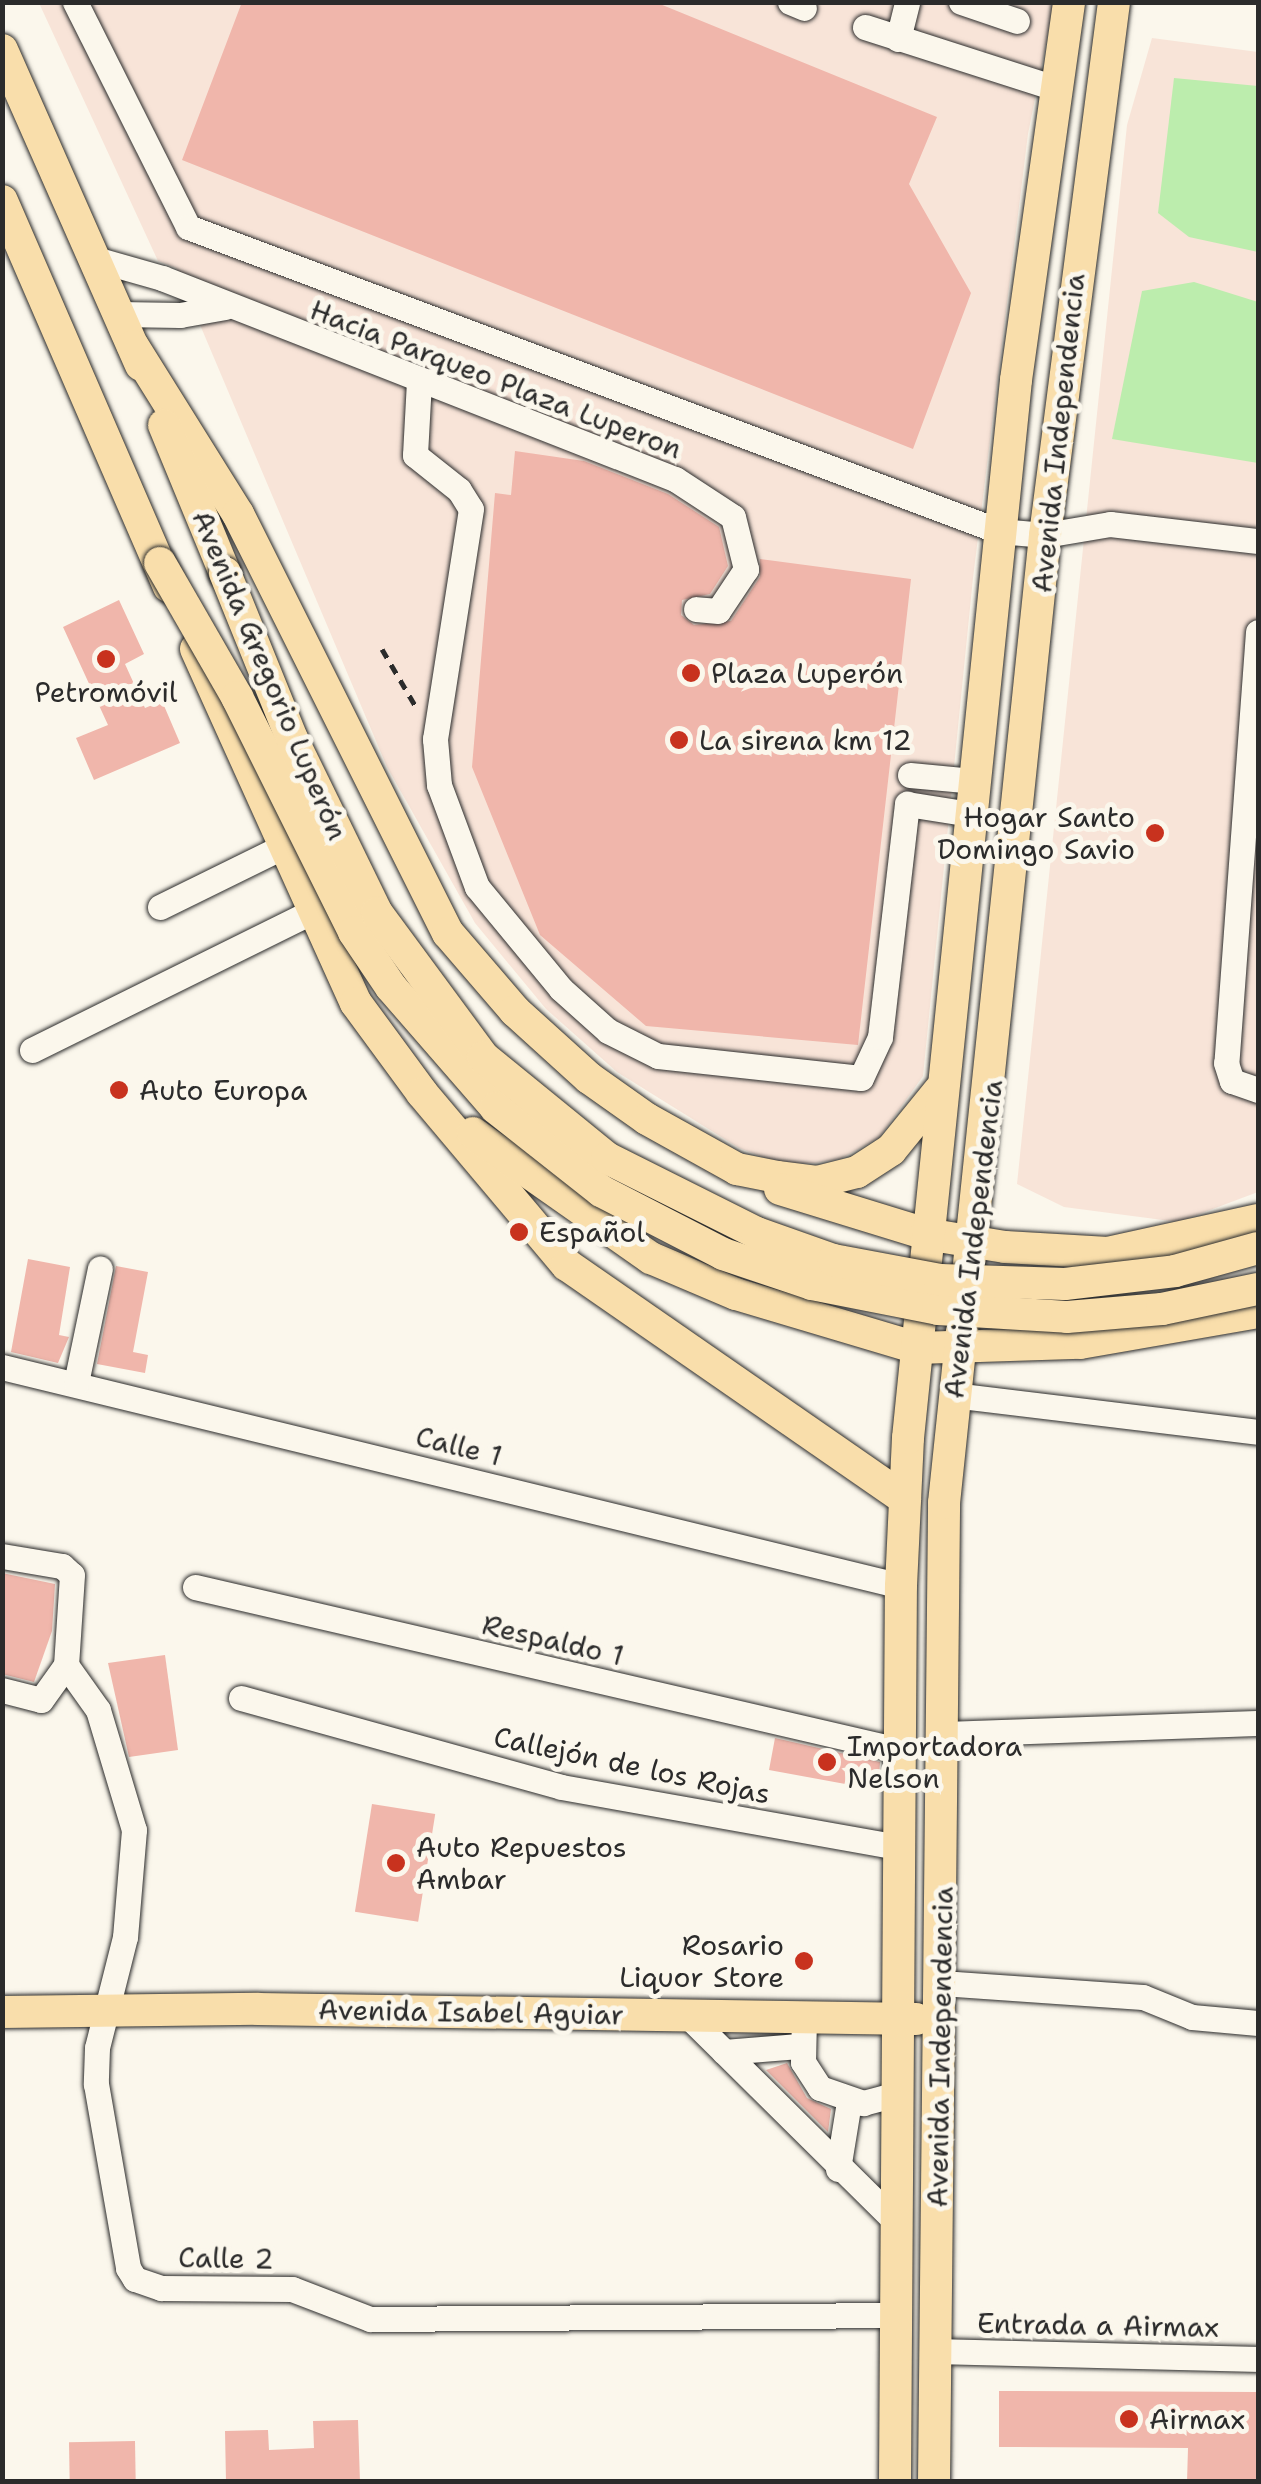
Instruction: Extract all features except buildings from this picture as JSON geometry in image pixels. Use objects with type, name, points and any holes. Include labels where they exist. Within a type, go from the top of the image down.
[{"type":"main road","name":"Avenida Independencia","points":[[894,2482],[899,2225],[896,2094],[900,1586],[904,1499],[926,1234],[1000,531],[1069,2]]},
{"type":"main road","name":"Avenida Independencia","points":[[934,2482],[944,1504],[957,1350],[997,1044],[1045,535],[1114,2]]},
{"type":"main road","name":"Avenida Gregorio Luperón","points":[[2,50],[133,346],[292,739],[377,912],[483,1057],[607,1158],[757,1233],[832,1260],[940,1280],[1065,1284],[1175,1270],[1258,1248]]},
{"type":"main road","name":"Avenida Gregorio Luperón","points":[[2,201],[160,564],[237,697],[354,932],[390,987],[496,1108],[600,1191],[722,1254],[812,1284],[938,1310],[1068,1317],[1162,1309],[1258,1289]]},
{"type":"main road","points":[[133,346],[238,514],[448,932],[516,1011],[589,1078],[737,1169],[812,1203],[926,1234],[1108,1254],[1258,1220]]},
{"type":"main road","points":[[160,564],[282,847],[356,1003],[422,1093],[567,1265],[904,1499]]},
{"type":"main road","points":[[737,1169],[816,1182],[857,1172],[891,1150],[942,1088]]},
{"type":"main road","points":[[422,1093],[532,1178],[652,1258],[736,1294],[917,1348],[957,1350],[1080,1343],[1258,1312]]},
{"type":"main road","name":"Avenida Isabel Aguiar","points":[[2,2012],[687,2015],[802,2032],[897,2020],[940,2019]]},
{"type":"street","points":[[75,2],[188,227],[1000,531],[1045,535],[1110,524],[1258,541]]},
{"type":"street","points":[[898,39],[908,2]]},
{"type":"street","points":[[961,2],[1017,22]]},
{"type":"street","points":[[864,27],[1055,88]]},
{"type":"street","name":"Hacia Parqueo Plaza Luperon","points":[[95,259],[674,479],[733,517],[746,569],[718,611],[696,608]]},
{"type":"street","points":[[119,314],[180,315],[224,307]]},
{"type":"street","points":[[418,382],[415,455],[459,490],[470,509],[435,740],[439,785],[477,887],[561,989],[608,1031],[658,1056],[861,1078],[880,1036],[907,804],[972,798]]},
{"type":"street","points":[[1258,632],[1226,1062],[1232,1082],[1258,1090]]},
{"type":"street","points":[[910,775],[972,798]]},
{"type":"street","points":[[160,908],[282,847]]},
{"type":"street","points":[[32,1050],[312,911]]},
{"type":"street","points":[[76,1383],[100,1268]]},
{"type":"street","name":"Calle 1","points":[[2,1367],[900,1586]]},
{"type":"street","points":[[952,1395],[1258,1432]]},
{"type":"street","points":[[2,1556],[62,1566],[72,1575],[75,1599],[66,1665],[42,1700],[2,1690]]},
{"type":"street","name":"Respaldo 1","points":[[194,1588],[899,1750]]},
{"type":"street","name":"Calle 2","points":[[66,1665],[98,1710],[134,1830],[125,1936],[104,2012],[96,2084],[128,2268],[146,2286],[292,2290],[370,2319],[462,2323],[897,2314]]},
{"type":"street","name":"Callejón de los Rojas","points":[[241,1698],[560,1787],[898,1846]]},
{"type":"street","points":[[943,1734],[1258,1724]]},
{"type":"street","points":[[941,1984],[1143,1997],[1192,2017],[1258,2022]]},
{"type":"street","points":[[687,2015],[838,2169],[899,2225]]},
{"type":"street","points":[[724,2052],[802,2032],[820,2088],[849,2102],[896,2094]]},
{"type":"street","points":[[838,2169],[849,2102]]},
{"type":"street","name":"Entrada a Airmax","points":[[936,2352],[1258,2359]]},
{"type":"path","points":[[382,650],[435,740]]},
{"type":"shaded area","points":[[39,3],[1054,3],[1028,134],[973,578],[923,1076],[879,1138],[840,1159],[815,1163],[779,1163],[739,1148],[617,1072],[546,1009],[475,923],[387,767],[176,268],[158,261]]},
{"type":"shaded area","name":"Hogar Santo Domingo Savio","points":[[1152,38],[1258,52],[1258,1192],[1178,1222],[1064,1207],[1017,1184],[1127,125]]},
{"type":"green space","points":[[1174,78],[1258,86],[1258,252],[1189,237],[1158,213]]},
{"type":"green space","points":[[1194,282],[1258,302],[1258,463],[1112,439],[1142,291]]},
{"type":"place","name":"Petromóvil","points":[[106,659]]},
{"type":"place","name":"Plaza Luperón","points":[[691,673]]},
{"type":"place","name":"La sirena km 12","points":[[679,740]]},
{"type":"place","name":"Hogar Santo Domingo Savio","points":[[1155,833]]},
{"type":"place","name":"Auto Europa","points":[[119,1090]]},
{"type":"place","name":"Español","points":[[519,1232]]},
{"type":"place","name":"Importadora Nelson","points":[[827,1762]]},
{"type":"place","name":"Auto Repuestos Ambar","points":[[396,1863]]},
{"type":"place","name":"Rosario Liquor Store","points":[[804,1961]]},
{"type":"place","name":"Airmax","points":[[1129,2419]]}]
